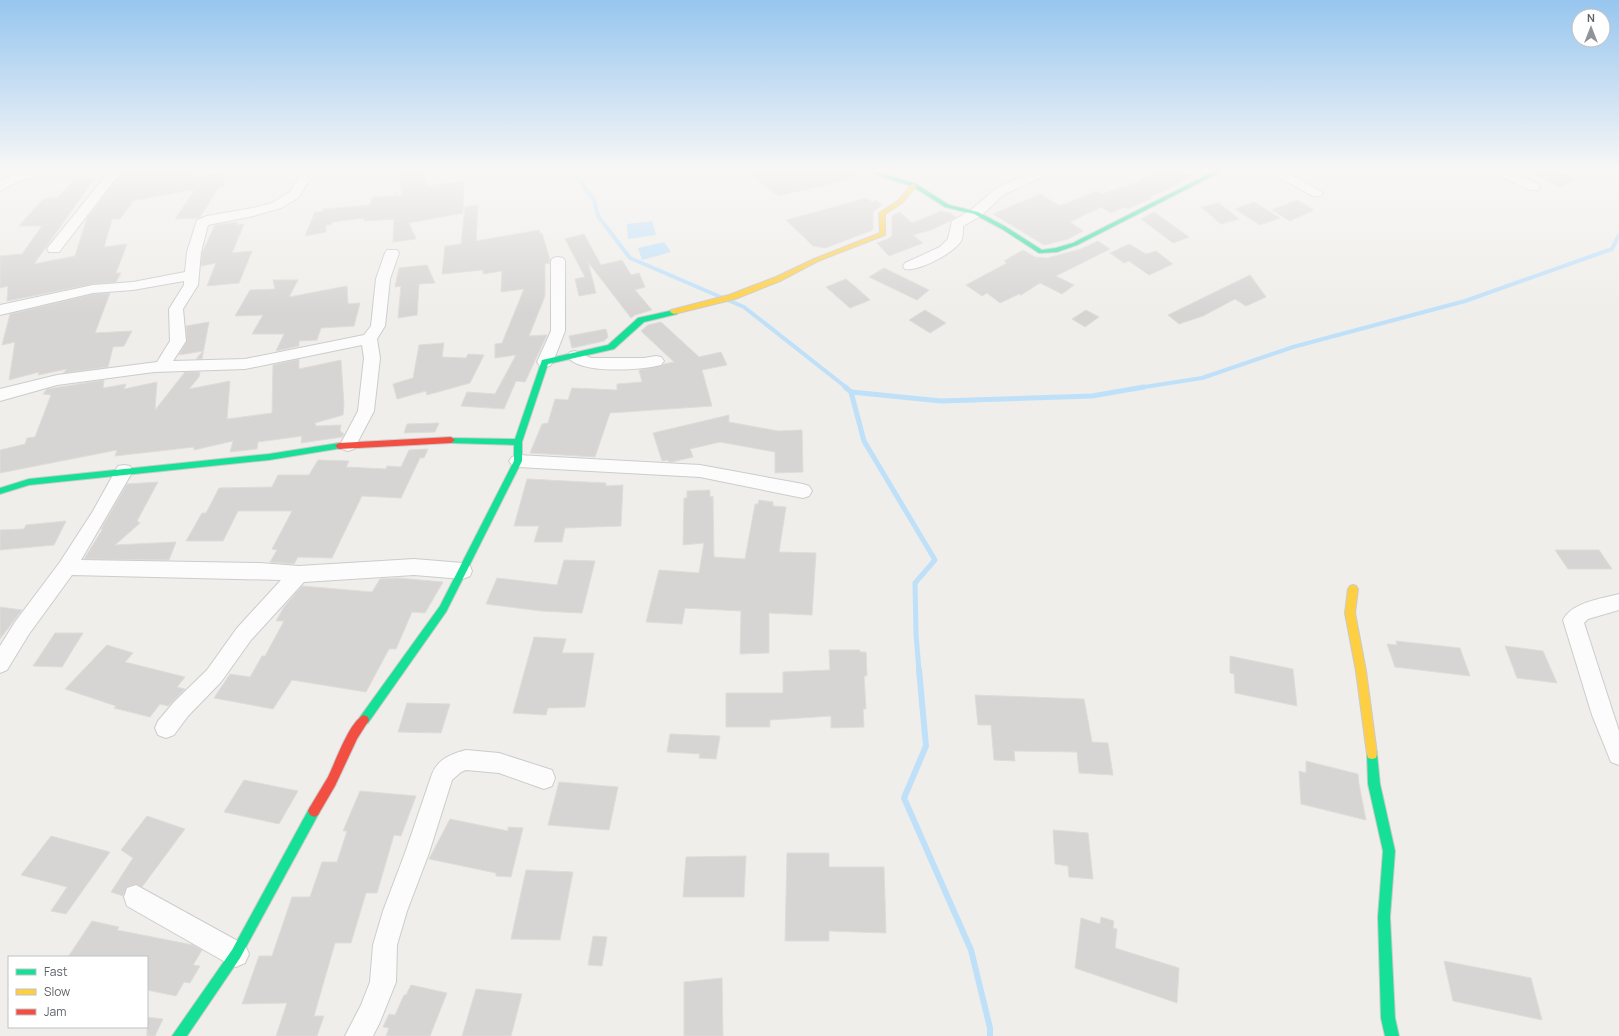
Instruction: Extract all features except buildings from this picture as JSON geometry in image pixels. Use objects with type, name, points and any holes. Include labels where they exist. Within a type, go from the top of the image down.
[{"type":"street","points":[[54,249],[79,217]]},
{"type":"street","points":[[161,368],[178,340],[176,309],[191,285],[194,252],[202,223],[207,220],[224,217]]},
{"type":"street","points":[[545,362],[611,347],[641,320],[721,301],[778,279],[816,260],[882,234],[882,217]]},
{"type":"street","points":[[910,266],[946,250],[955,240],[957,224],[968,217]]},
{"type":"street","points":[[984,217],[1004,228],[1041,252],[1057,250],[1075,244],[1128,217]]},
{"type":"street","points":[[348,445],[366,411],[372,358],[369,339],[378,326],[383,279],[392,253]]},
{"type":"street","points":[[179,1036],[236,954],[300,834],[331,782],[353,736],[443,609],[464,571],[518,461],[518,442],[545,362],[558,331],[558,261]]},
{"type":"street","points":[[0,310],[93,288],[133,286],[192,275]]},
{"type":"street","points":[[0,396],[57,380],[154,367],[161,368],[195,364],[245,364],[369,339]]},
{"type":"street","points":[[575,356],[589,363],[644,363],[656,361]]},
{"type":"street","points":[[0,491],[29,482],[269,457],[348,445],[440,440],[518,442]]},
{"type":"street","points":[[518,461],[700,471],[803,491]]},
{"type":"street","points":[[0,664],[22,628],[67,567],[99,516],[124,471]]},
{"type":"street","points":[[67,567],[260,571],[299,574],[414,567],[464,571]]},
{"type":"street","points":[[166,728],[180,709],[214,676],[244,634],[299,574]]},
{"type":"street","points":[[1353,589],[1350,613],[1362,671],[1371,736],[1374,784],[1389,851],[1384,917],[1388,1018],[1392,1036]]},
{"type":"street","points":[[1619,602],[1582,613],[1574,620],[1580,648],[1594,691],[1610,736],[1619,755]]},
{"type":"street","points":[[358,1036],[371,1013],[383,982],[387,939],[443,774],[455,763],[466,760],[499,763],[544,778]]},
{"type":"street","points":[[136,897],[236,954]]},
{"type":"water","points":[[652,221],[656,235],[628,239],[627,224]]},
{"type":"water","points":[[664,242],[671,252],[642,260],[638,248]]},
{"type":"waterway","points":[[599,217],[630,258],[744,307],[847,388]]},
{"type":"waterway","points":[[1140,388],[1202,378],[1293,347],[1465,301],[1612,249],[1619,235]]},
{"type":"waterway","points":[[845,387],[851,392]]},
{"type":"waterway","points":[[851,392],[941,401],[1092,396],[1140,388]]},
{"type":"waterway","points":[[851,392],[864,441],[935,560],[915,583],[916,634],[919,671]]},
{"type":"waterway","points":[[919,670],[926,746],[904,798],[971,950],[990,1028],[990,1036]]},
{"type":"traffic: fast","points":[[984,217],[1004,228],[1041,252],[1057,250],[1075,244],[1128,217]]},
{"type":"traffic: fast","points":[[364,720],[443,609],[501,497],[518,461],[518,442],[545,362],[611,347],[641,320],[674,312]]},
{"type":"traffic: fast","points":[[451,440],[518,442]]},
{"type":"traffic: fast","points":[[0,491],[29,482],[269,457],[339,446]]},
{"type":"traffic: fast","points":[[1372,754],[1374,784],[1389,851],[1384,917],[1388,1018],[1392,1036]]},
{"type":"traffic: fast","points":[[179,1036],[236,954],[314,811]]},
{"type":"traffic: slow","points":[[674,312],[732,297],[778,279],[816,260],[883,234],[882,217]]},
{"type":"traffic: slow","points":[[1353,589],[1350,613],[1361,671],[1372,754]]},
{"type":"traffic: jam","points":[[339,446],[451,440]]},
{"type":"traffic: jam","points":[[314,811],[331,782],[353,735],[364,720]]}]
